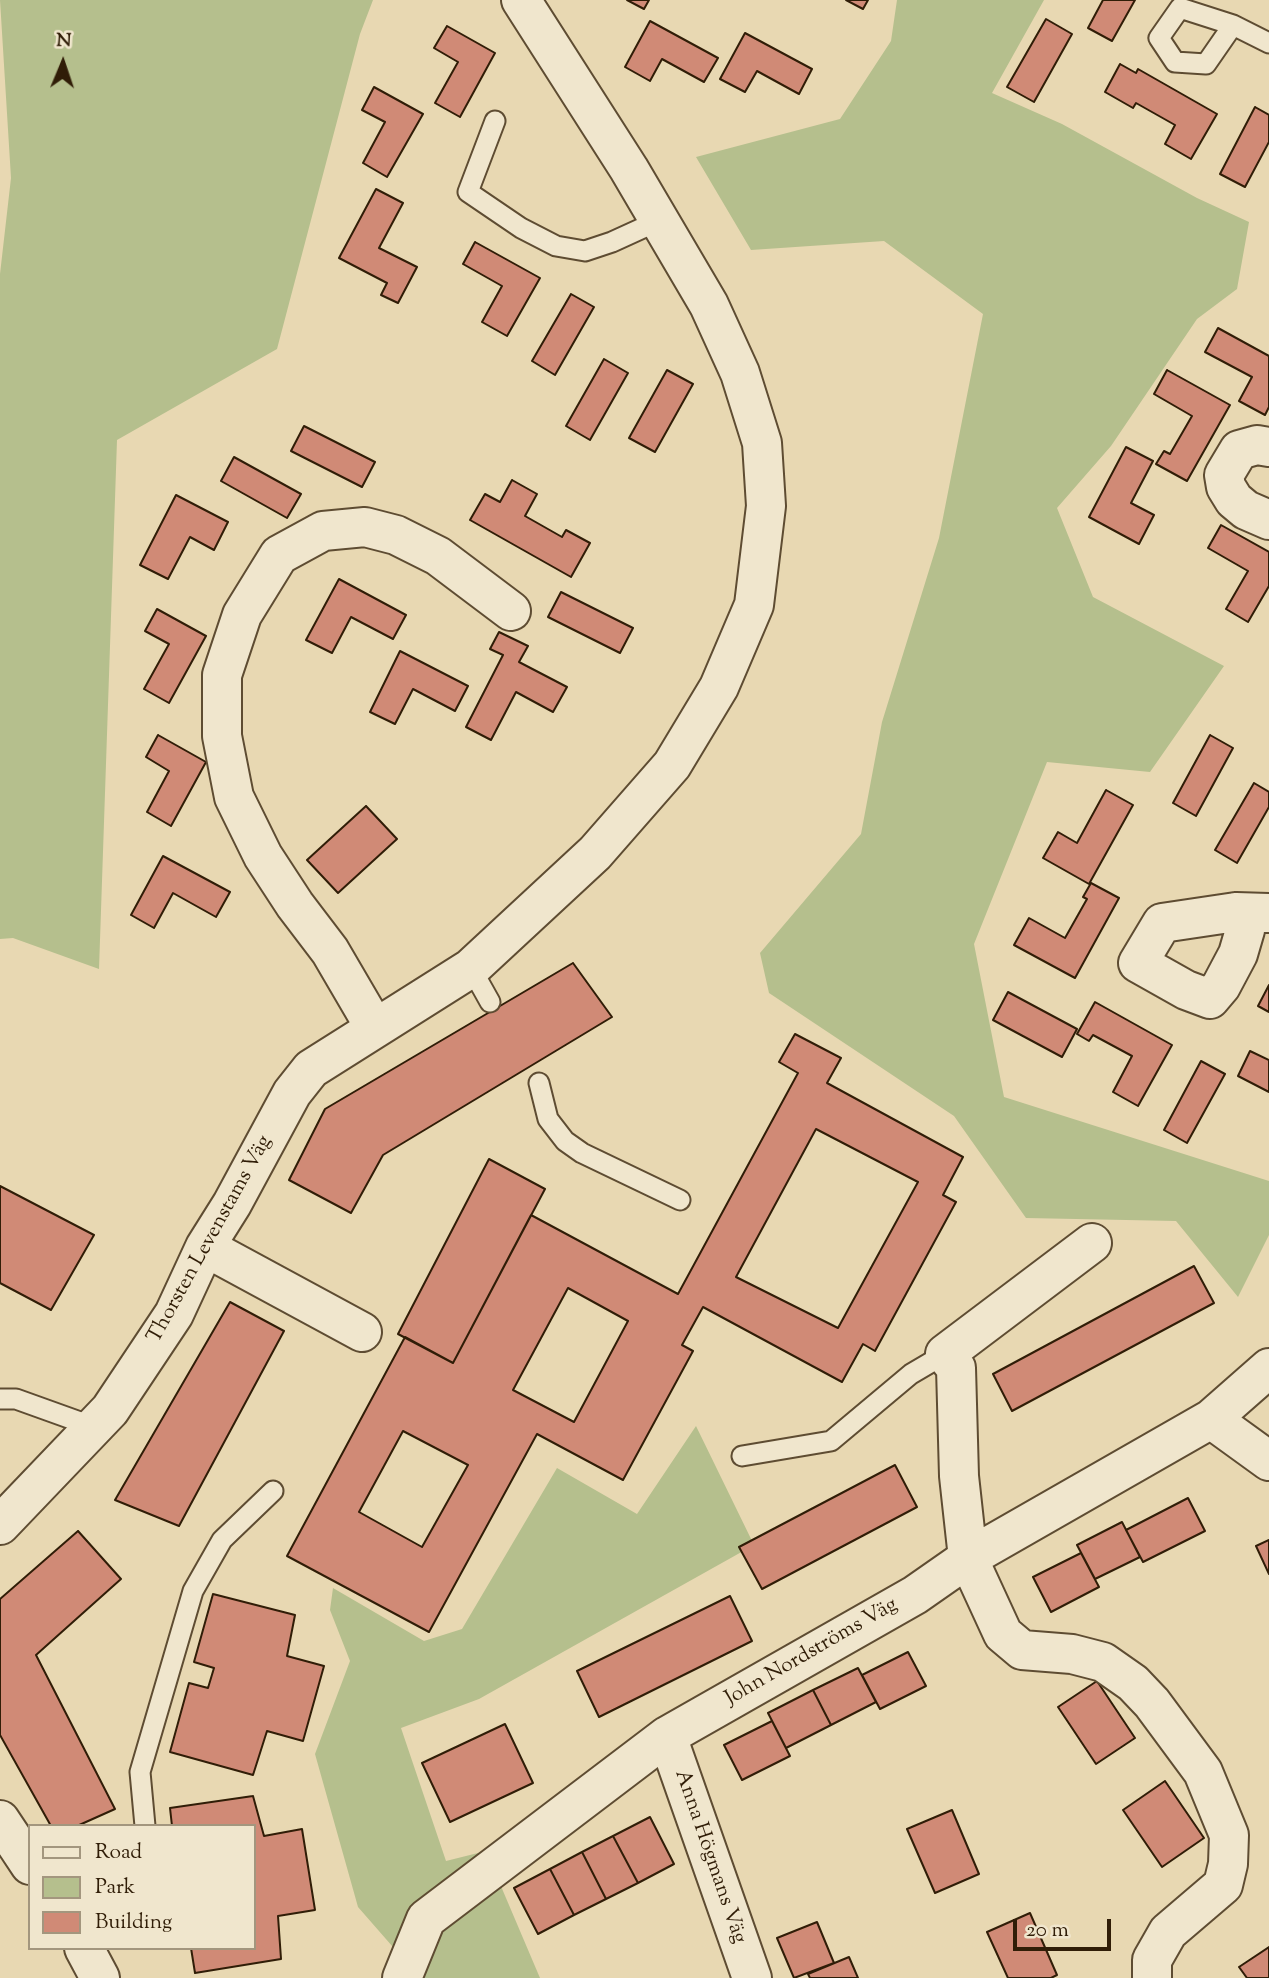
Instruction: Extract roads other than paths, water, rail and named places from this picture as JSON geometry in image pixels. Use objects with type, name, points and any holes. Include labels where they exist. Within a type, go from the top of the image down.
[{"type":"street","name":"Thorsten Levenstams Väg","points":[[0,1525],[110,1410],[174,1314],[205,1247],[232,1204],[292,1093],[311,1069],[471,968],[594,853],[672,765],[719,687],[754,605],[766,506],[762,443],[740,373],[709,305],[629,169],[521,0]]},
{"type":"street","points":[[1269,447],[1257,445],[1240,450],[1224,475],[1226,488],[1234,500],[1245,510],[1269,520]]},
{"type":"street","points":[[375,1028],[330,951],[263,856],[234,797],[222,736],[222,675],[242,615],[279,555],[324,531],[365,527],[396,535],[438,556],[510,611]]},
{"type":"street","points":[[1092,1243],[945,1354],[956,1368],[959,1476],[968,1558],[1003,1634],[1022,1650],[1072,1654],[1103,1662],[1133,1683],[1153,1703],[1203,1772],[1229,1835],[1228,1864],[1223,1885],[1168,1932],[1153,1960],[1152,1978]]},
{"type":"street","points":[[205,1247],[362,1332]]},
{"type":"street","points":[[1269,1368],[1211,1419],[1269,1461]]},
{"type":"street","name":"John Nordströms Väg","points":[[402,1978],[426,1919],[667,1735],[915,1595],[968,1558],[1211,1419]]},
{"type":"street","name":"Anna Högmans Väg","points":[[667,1735],[752,1978]]},
{"type":"street","points":[[0,1820],[28,1862]]},
{"type":"street","points":[[85,1950],[100,1978]]},
{"type":"lane","points":[[1233,25],[1269,43]]},
{"type":"lane","points":[[495,121],[468,192],[521,228],[556,246],[585,251],[658,221]]},
{"type":"lane","points":[[471,968],[491,1002]]},
{"type":"lane","points":[[539,1083],[548,1119],[565,1141],[582,1153],[680,1200]]},
{"type":"lane","points":[[742,1456],[831,1441],[911,1374],[945,1354]]},
{"type":"lane","points":[[0,1399],[16,1399],[94,1427]]},
{"type":"lane","points":[[145,1824],[140,1772],[193,1591],[222,1539],[273,1491]]}]
